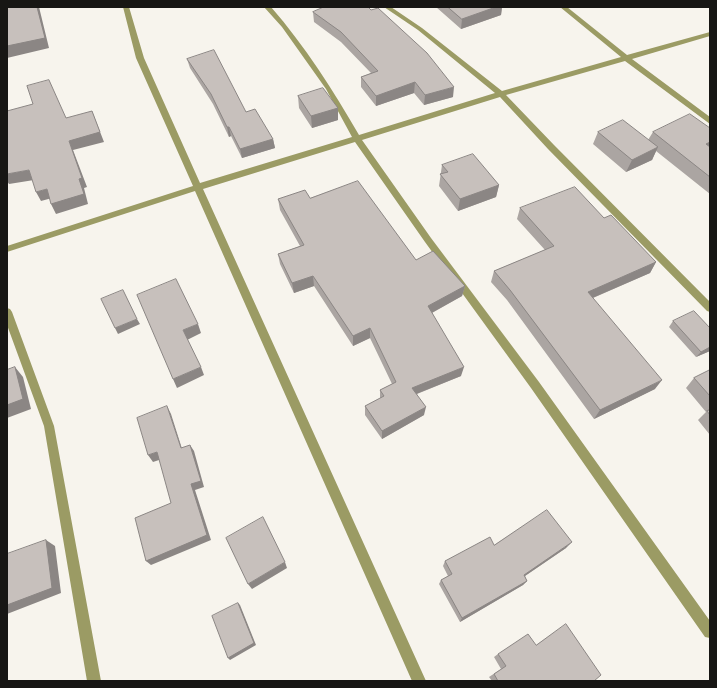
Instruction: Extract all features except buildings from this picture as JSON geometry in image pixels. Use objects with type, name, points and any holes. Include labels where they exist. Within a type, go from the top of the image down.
[{"type":"street","points":[[126,7],[140,58],[419,681]]},
{"type":"street","points":[[267,7],[284,26],[329,90],[357,139],[428,240],[535,385],[710,632]]},
{"type":"street","points":[[387,7],[420,29],[501,94],[551,147],[710,308]]},
{"type":"street","points":[[563,7],[626,58],[710,121]]},
{"type":"street","points":[[7,249],[198,187],[501,94],[710,34]]},
{"type":"street","points":[[7,312],[49,426],[94,681]]}]
